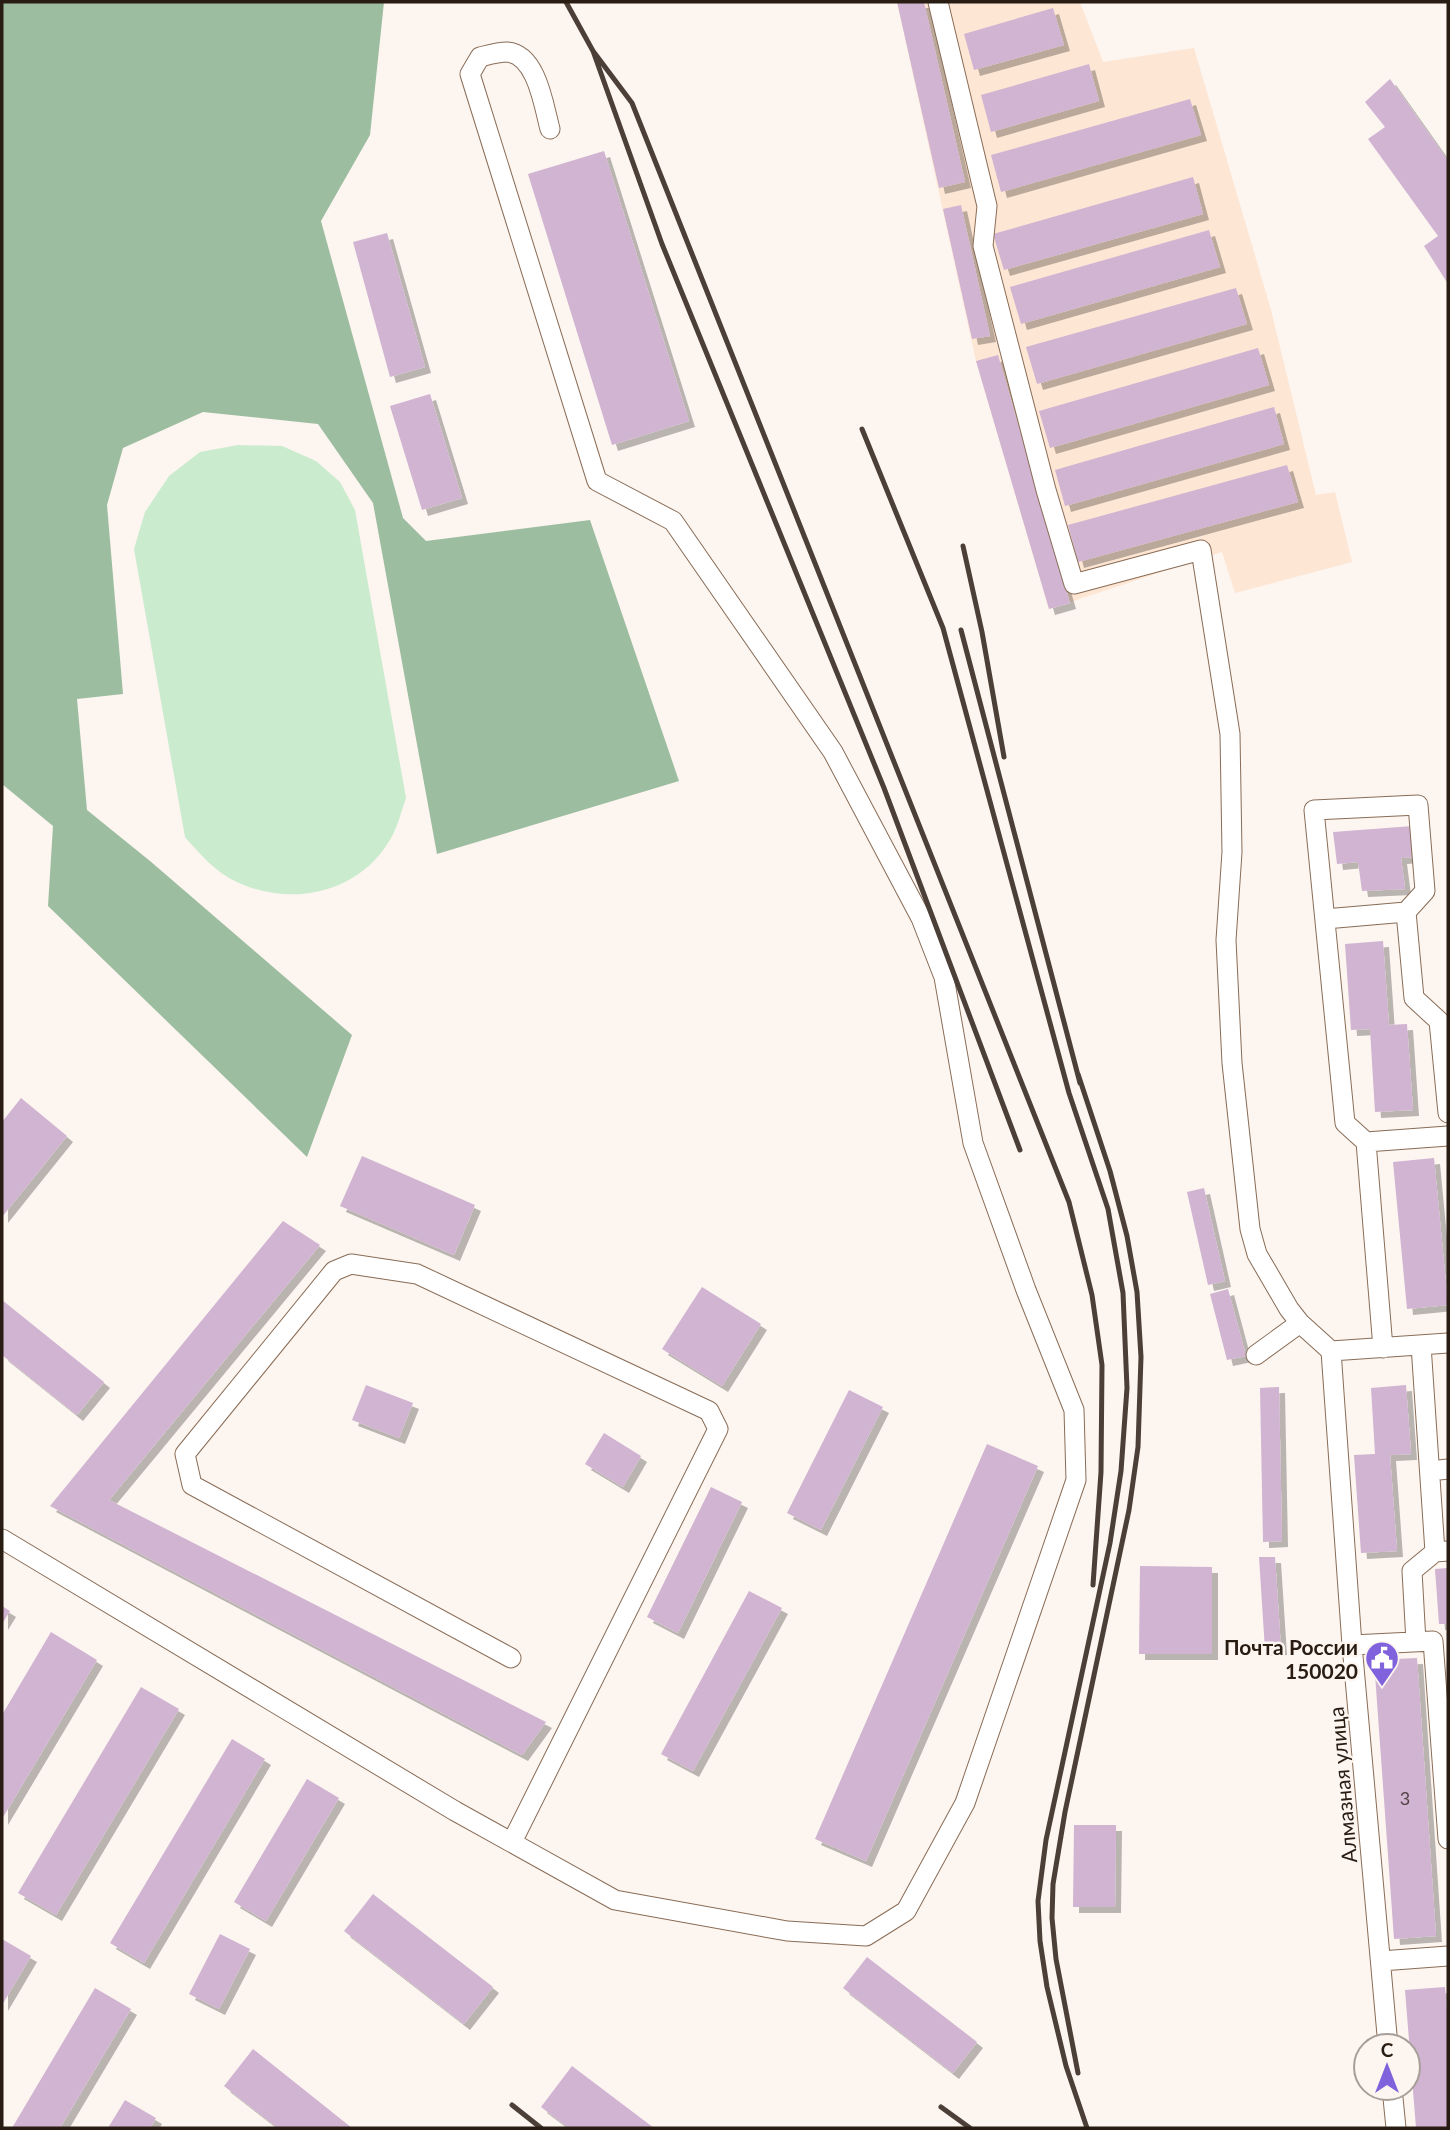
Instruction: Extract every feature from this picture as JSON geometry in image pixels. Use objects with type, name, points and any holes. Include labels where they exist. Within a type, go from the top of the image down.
[{"type":"street","points":[[938,2],[987,206],[983,246],[1046,490],[1074,584],[1201,550],[1230,734],[1232,852],[1226,940],[1232,1063],[1246,1200],[1258,1254],[1273,1285],[1300,1323],[1331,1352],[1448,1343]]},
{"type":"street","points":[[2,1539],[512,1842],[615,1900],[787,1931],[866,1936],[906,1911],[965,1803],[1076,1480],[1074,1410],[1026,1290],[973,1143],[944,977],[921,918],[833,752],[673,521],[597,481],[471,74],[480,57],[508,52],[518,56],[536,77],[550,129]]},
{"type":"street","points":[[1325,919],[1406,912],[1425,891],[1418,805],[1314,810],[1345,1123],[1366,1142],[1383,1348]]},
{"type":"street","points":[[1406,912],[1414,998],[1440,1021],[1448,1113]]},
{"type":"street","points":[[1366,1142],[1448,1136]]},
{"type":"street","points":[[511,1658],[192,1485],[185,1454],[334,1271],[351,1264],[417,1273],[709,1410],[718,1429],[512,1842]]},
{"type":"street","points":[[1256,1355],[1300,1323]]},
{"type":"street","points":[[1416,1642],[1412,1570],[1442,1551],[1439,1470],[1421,1345]]},
{"type":"street","name":"Алмазная улица","points":[[1331,1352],[1352,1645],[1387,2032]]},
{"type":"street","points":[[1352,1645],[1433,1641],[1448,1839]]},
{"type":"street","points":[[1381,1961],[1448,1956]]},
{"type":"street","points":[[1393,2102],[1396,2128]]},
{"type":"shaded area","points":[[897,2],[1080,2],[1103,62],[1194,48],[1271,310],[1316,495],[1335,492],[1352,562],[1235,593],[1222,552],[1049,609],[976,361]]},
{"type":"green space","points":[[2,2],[384,2],[370,135],[321,221],[403,518],[426,541],[590,520],[679,781],[437,854],[373,503],[318,424],[203,412],[123,448],[107,505],[123,694],[77,699],[87,810],[352,1035],[307,1157],[48,906],[53,826],[2,784]]},
{"type":"green space","points":[[238,445],[282,446],[316,461],[340,482],[355,510],[406,798],[391,838],[374,860],[358,874],[320,891],[278,894],[237,882],[215,868],[185,837],[134,549],[145,512],[169,476],[200,452]]},
{"type":"building","points":[[897,2],[924,2],[965,182],[939,188]]},
{"type":"building","points":[[1053,8],[1064,45],[974,70],[964,34]]},
{"type":"building","points":[[1089,64],[1099,101],[991,132],[981,95]]},
{"type":"building","points":[[1390,79],[1448,161],[1448,284],[1424,246],[1438,236],[1368,139],[1385,127],[1365,102]]},
{"type":"building","points":[[1190,99],[1201,135],[1001,192],[991,155]]},
{"type":"building","points":[[604,151],[689,421],[612,445],[528,174]]},
{"type":"building","points":[[1193,177],[1203,214],[1004,270],[993,234]]},
{"type":"building","points":[[961,205],[990,336],[972,339],[943,209]]},
{"type":"building","points":[[1209,230],[1220,267],[1021,324],[1010,287]]},
{"type":"building","points":[[387,233],[425,367],[390,377],[353,242]]},
{"type":"building","points":[[1236,288],[1247,324],[1037,384],[1026,347]]},
{"type":"building","points":[[1258,348],[1269,385],[1050,448],[1039,411]]},
{"type":"building","points":[[998,355],[1070,603],[1049,609],[976,361]]},
{"type":"building","points":[[430,394],[462,498],[422,510],[390,406]]},
{"type":"building","points":[[1274,407],[1284,444],[1065,506],[1055,470]]},
{"type":"building","points":[[1287,465],[1298,502],[1078,562],[1068,525]]},
{"type":"building","points":[[1413,826],[1415,857],[1401,858],[1405,889],[1362,891],[1358,862],[1337,864],[1333,832]]},
{"type":"building","points":[[1383,941],[1389,1025],[1407,1024],[1413,1110],[1375,1112],[1370,1029],[1351,1030],[1345,944]]},
{"type":"building","points":[[21,1098],[67,1136],[2,1217],[2,1122]]},
{"type":"building","points":[[362,1156],[475,1205],[454,1255],[340,1206]]},
{"type":"building","points":[[1434,1158],[1448,1305],[1407,1309],[1393,1162]]},
{"type":"building","points":[[1204,1188],[1225,1281],[1208,1285],[1187,1192]]},
{"type":"building","points":[[283,1221],[320,1245],[109,1500],[546,1722],[522,1755],[50,1506]]},
{"type":"building","points":[[702,1287],[761,1324],[722,1386],[662,1349]]},
{"type":"building","points":[[1228,1289],[1246,1356],[1227,1360],[1210,1294]]},
{"type":"building","points":[[2,1300],[104,1382],[77,1415],[2,1355]]},
{"type":"building","points":[[366,1385],[413,1403],[399,1438],[352,1420]]},
{"type":"building","points":[[1406,1385],[1411,1454],[1390,1455],[1397,1551],[1361,1553],[1354,1455],[1375,1454],[1371,1388]]},
{"type":"building","points":[[1279,1387],[1282,1541],[1263,1542],[1260,1388]]},
{"type":"building","points":[[849,1390],[883,1407],[821,1530],[787,1513]]},
{"type":"building","points":[[604,1433],[641,1456],[623,1487],[585,1464]]},
{"type":"building","points":[[987,1444],[1038,1466],[866,1861],[815,1839]]},
{"type":"building","points":[[711,1487],[742,1502],[678,1633],[647,1617]]},
{"type":"building","points":[[1259,1557],[1275,1557],[1281,1649],[1265,1650]]},
{"type":"building","points":[[1140,1566],[1212,1567],[1212,1654],[1139,1654]]},
{"type":"building","points":[[1448,1568],[1448,1624],[1439,1624],[1435,1569]]},
{"type":"building","points":[[749,1591],[782,1608],[693,1771],[661,1754]]},
{"type":"building","points":[[2,1606],[10,1611],[2,1624]]},
{"type":"building","points":[[51,1632],[97,1660],[2,1819],[2,1715]]},
{"type":"building","points":[[1417,1658],[1436,1936],[1394,1939],[1374,1660]]},
{"type":"building","points":[[141,1687],[179,1709],[56,1915],[18,1893]]},
{"type":"building","points":[[232,1739],[265,1759],[144,1963],[110,1943]]},
{"type":"building","points":[[307,1779],[339,1798],[266,1921],[234,1902]]},
{"type":"building","points":[[1074,1825],[1116,1825],[1115,1907],[1073,1907]]},
{"type":"building","points":[[373,1894],[493,1987],[464,2024],[344,1931]]},
{"type":"building","points":[[220,1934],[250,1949],[219,2009],[189,1994]]},
{"type":"building","points":[[2,1939],[31,1956],[2,2005]]},
{"type":"building","points":[[867,1957],[977,2042],[953,2073],[843,1988]]},
{"type":"building","points":[[1445,1987],[1448,2022],[1448,2128],[1416,2128],[1414,2102],[1422,2102],[1422,2032],[1408,2032],[1405,1990]]},
{"type":"building","points":[[95,1988],[131,2009],[60,2128],[12,2128]]},
{"type":"building","points":[[253,2049],[352,2128],[278,2128],[224,2086]]},
{"type":"building","points":[[572,2066],[654,2128],[569,2128],[541,2107]]},
{"type":"building","points":[[125,2100],[156,2118],[150,2128],[108,2128]]},
{"type":"railway","points":[[566,2],[593,51],[662,244],[884,788],[1020,1150]]},
{"type":"railway","points":[[593,51],[632,103],[1069,1202],[1092,1295],[1102,1365],[1101,1472],[1093,1585]]},
{"type":"railway","points":[[862,429],[943,628],[1069,1093],[1108,1209],[1123,1293],[1127,1388],[1121,1471],[1110,1543],[1046,1840],[1038,1901],[1040,1941],[1047,1987],[1066,2066],[1087,2128]]},
{"type":"railway","points":[[963,546],[982,632],[1004,757]]},
{"type":"railway","points":[[961,630],[1080,1083]]},
{"type":"railway","points":[[1078,1074],[1110,1171],[1127,1236],[1137,1292],[1141,1357],[1138,1447],[1129,1510],[1065,1812],[1053,1884],[1052,1918],[1056,1959],[1078,2073]]},
{"type":"railway","points":[[512,2105],[541,2128]]},
{"type":"railway","points":[[941,2107],[970,2128]]},
{"type":"place","name":"Почта России 150020","points":[[1382,1688]]}]
